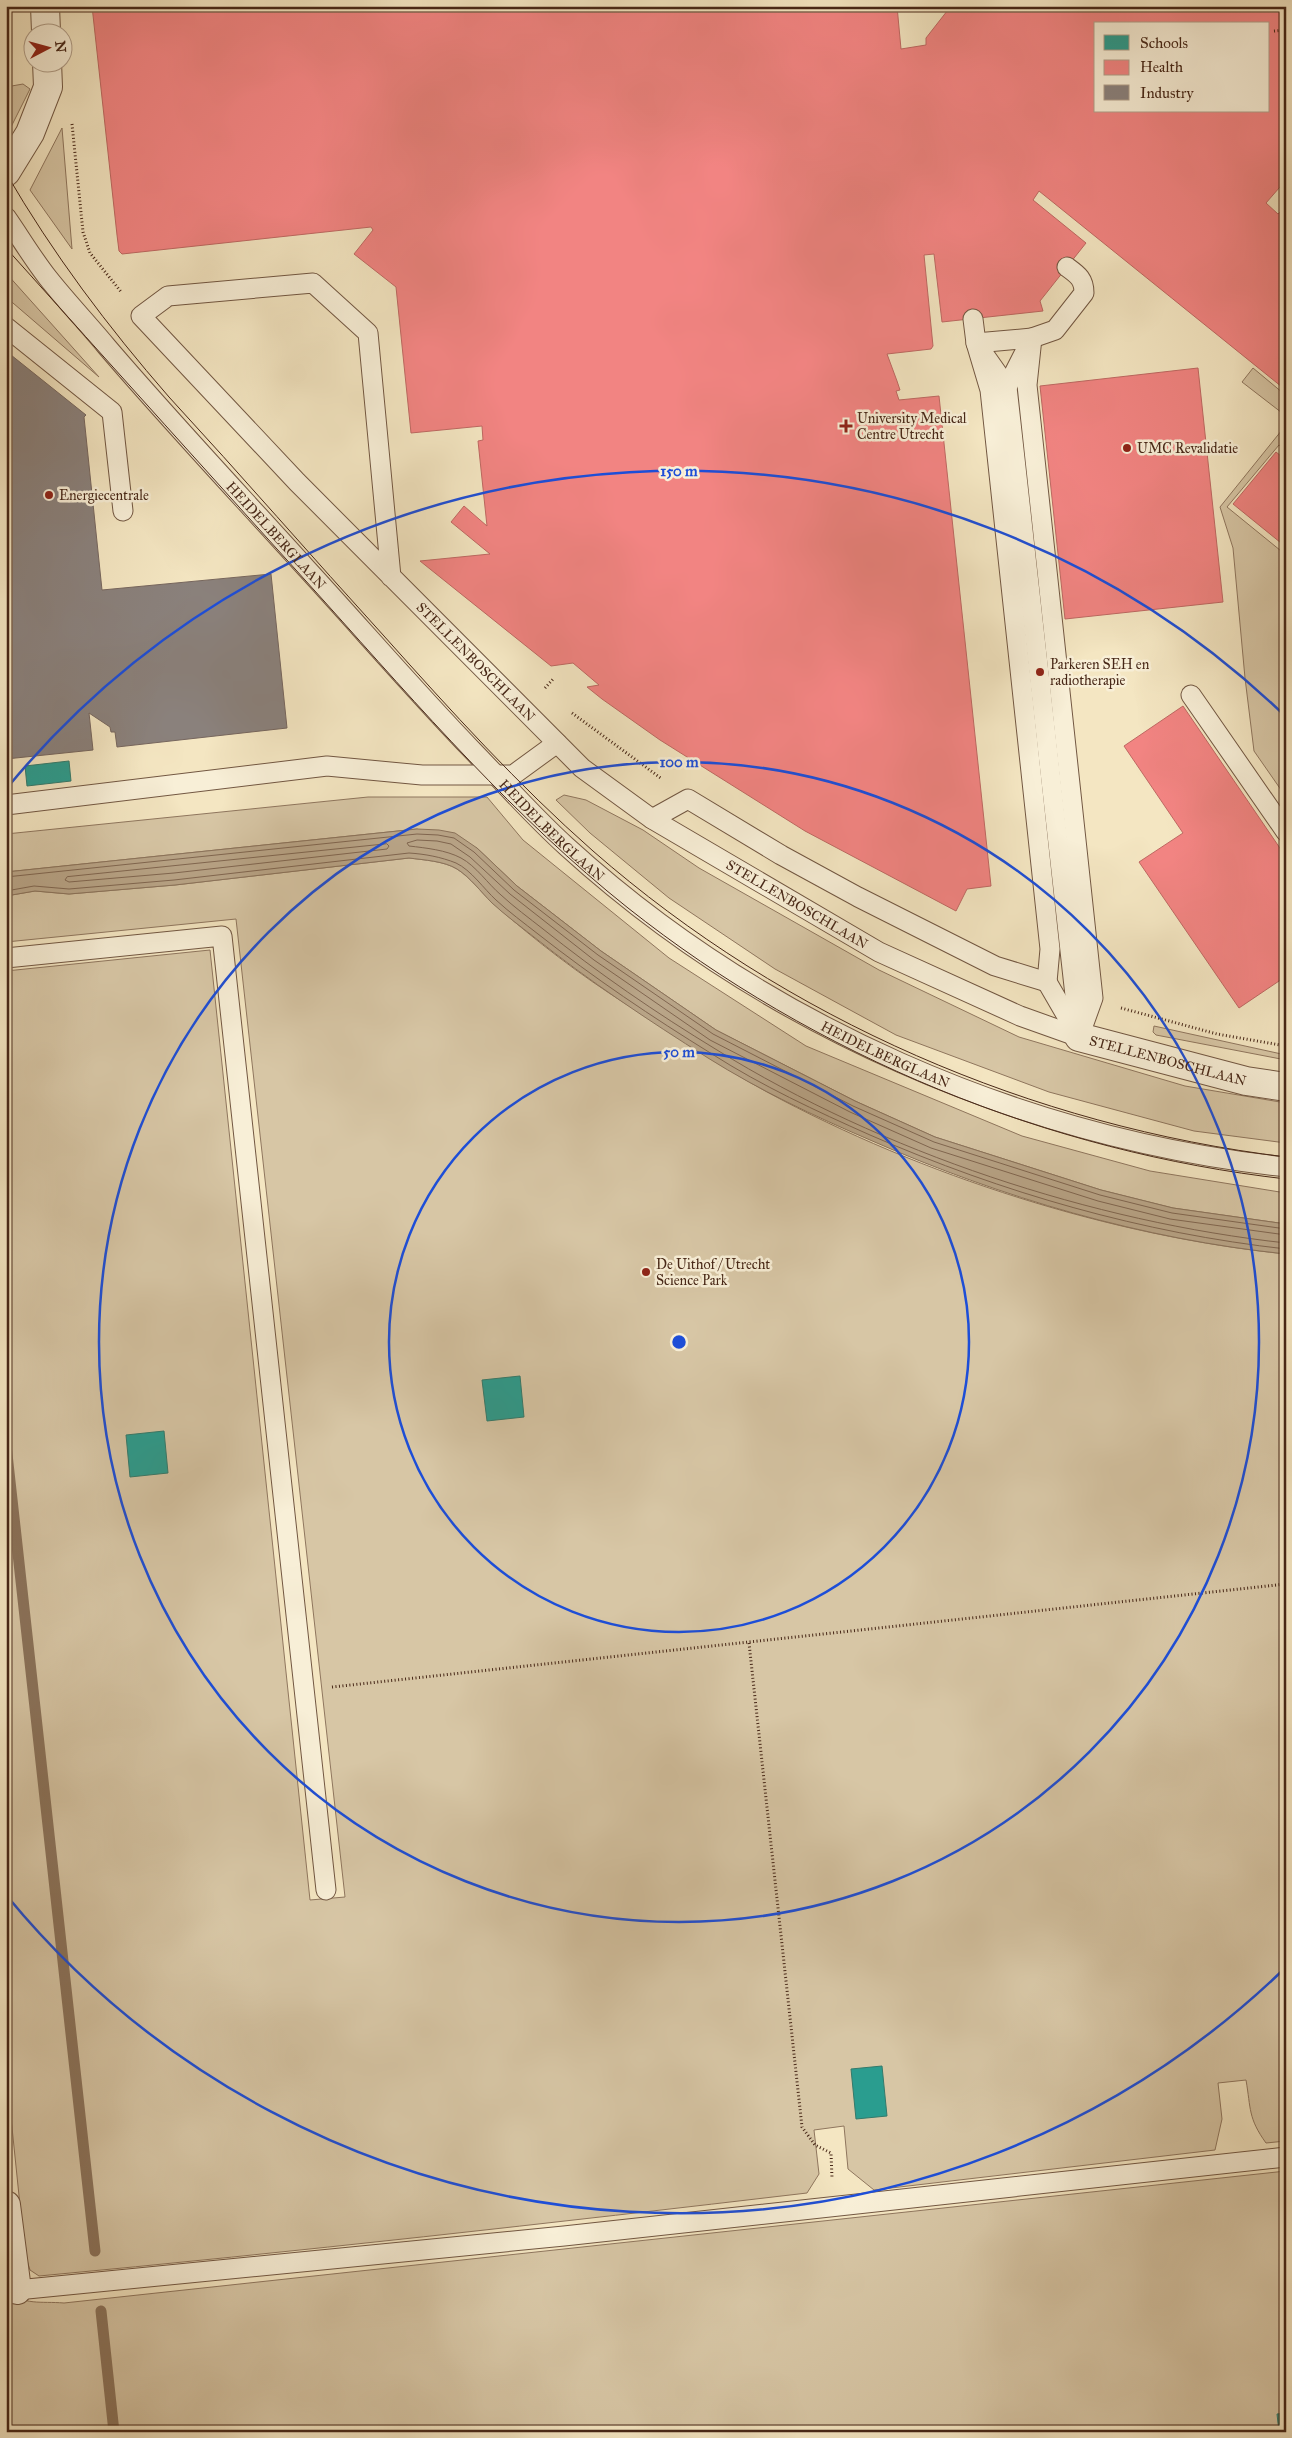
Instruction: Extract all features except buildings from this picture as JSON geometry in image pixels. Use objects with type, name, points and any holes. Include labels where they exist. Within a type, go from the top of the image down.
[{"type":"street","points":[[45,6],[46,22]]},
{"type":"street","points":[[6,172],[30,133],[48,75]]},
{"type":"street","name":"STELLENBOSCHLAAN","points":[[1079,1038],[1246,1081],[1286,1087]]},
{"type":"street","points":[[6,2205],[17,2290]]},
{"type":"lane","name":"HEIDELBERGLAAN","points":[[6,217],[47,277],[141,386],[528,811],[630,900],[698,950],[776,1000],[871,1048],[953,1084],[1052,1119],[1168,1149],[1242,1162],[1286,1167]]},
{"type":"lane","points":[[976,343],[1032,338],[1055,330],[1084,293],[1084,283],[1078,275],[1067,267]]},
{"type":"lane","points":[[141,316],[168,296],[313,283],[368,333],[391,577]]},
{"type":"lane","name":"STELLENBOSCHLAAN","points":[[141,316],[297,482],[582,768],[652,819],[879,952],[1020,1016],[1079,1038]]},
{"type":"lane","points":[[973,319],[976,343],[992,400],[1050,949],[1047,982],[1079,1038]]},
{"type":"lane","points":[[6,327],[112,412],[123,511]]},
{"type":"lane","points":[[1007,387],[1032,338]]},
{"type":"lane","points":[[1032,338],[1027,385],[1093,998],[1079,1038]]},
{"type":"lane","points":[[976,343],[1007,387],[1079,1038]]},
{"type":"lane","points":[[1191,694],[1286,832]]},
{"type":"lane","points":[[6,805],[328,766],[422,774],[513,775],[557,743]]},
{"type":"lane","points":[[652,819],[688,799],[781,855],[858,897],[995,966],[1047,982]]},
{"type":"lane","points":[[6,958],[222,936],[326,1890]]},
{"type":"lane","points":[[17,2290],[564,2236],[833,2205],[1286,2157]]},
{"type":"path","points":[[1274,31],[1286,30]]},
{"type":"path","points":[[48,75],[71,117],[83,232],[90,253],[141,316]]},
{"type":"path","points":[[1093,998],[1118,1008],[1217,1034],[1286,1046]]},
{"type":"path","points":[[304,1690],[1286,1584]]},
{"type":"path","points":[[749,1643],[802,2127],[815,2145],[831,2153],[833,2205]]},
{"type":"shaded area","points":[[23,84],[30,89],[6,137],[6,87]]},
{"type":"shaded area","points":[[62,128],[72,249],[30,190]]},
{"type":"shaded area","points":[[6,273],[99,377],[6,297]]},
{"type":"shaded area","points":[[1253,368],[1283,393],[1286,391],[1286,416],[1242,382]]},
{"type":"shaded area","points":[[1286,425],[1286,450],[1279,445],[1227,507],[1286,555],[1286,797],[1254,751],[1233,548],[1220,507]]},
{"type":"shaded area","points":[[564,795],[586,800],[643,830],[699,868],[879,970],[1019,1037],[1185,1086],[1286,1103],[1286,1143],[1194,1131],[1049,1092],[896,1035],[775,969],[669,898],[590,833],[556,800]]},
{"type":"shaded area","points":[[368,797],[487,797],[523,840],[669,958],[806,1046],[1022,1136],[1150,1171],[1286,1193],[1286,1224],[1173,1208],[1101,1190],[935,1137],[855,1101],[716,1030],[601,951],[517,886],[477,848],[417,829],[6,872],[6,834]]},
{"type":"shaded area","points":[[409,858],[427,860],[457,869],[511,919],[559,957],[626,1004],[767,1092],[889,1150],[1019,1198],[1086,1217],[1153,1233],[1286,1254],[1286,2141],[1266,2143],[1260,2134],[1251,2113],[1246,2080],[1218,2083],[1222,2119],[1215,2150],[874,2190],[848,2169],[844,2126],[814,2130],[819,2174],[807,2193],[424,2237],[135,2267],[39,2276],[30,2270],[25,2254],[6,2069],[6,971],[210,950],[310,1900],[345,1897],[236,919],[6,942],[6,896],[35,891],[69,894],[175,885]]},
{"type":"shaded area","points":[[1154,1026],[1286,1055],[1286,1060],[1156,1035],[1153,1032]]},
{"type":"shaded area","points":[[1286,2171],[1286,2432],[6,2432],[6,2290],[26,2301],[64,2303]]},
{"type":"water","points":[[417,829],[455,833],[477,848],[517,886],[601,951],[716,1030],[855,1101],[935,1137],[1101,1190],[1173,1208],[1286,1224],[1286,1254],[1179,1238],[1126,1227],[1074,1213],[970,1180],[828,1122],[727,1070],[641,1015],[555,953],[492,903],[462,872],[446,864],[409,858],[175,885],[69,894],[35,891],[6,896],[6,872]]},
{"type":"waterway","points":[[6,1445],[95,2251]]},
{"type":"waterway","points":[[101,2311],[114,2432]]},
{"type":"tram line","points":[[6,173],[82,289],[124,344],[169,397],[486,747],[565,826],[668,911],[747,966],[830,1014],[917,1056],[1006,1091],[1098,1120],[1191,1142],[1286,1157]]},
{"type":"tram line","points":[[6,248],[396,681],[507,800],[586,873],[628,908],[700,961],[777,1009],[856,1052],[938,1089],[1023,1121],[1109,1146],[1197,1166],[1286,1179]]},
{"type":"place","name":"University Medical Centre Utrecht","points":[[846,426]]},
{"type":"place","name":"UMC Revalidatie","points":[[1127,448]]},
{"type":"place","name":"Energiecentrale","points":[[49,495]]},
{"type":"place","name":"Parkeren SEH en radiotherapie","points":[[1040,672]]},
{"type":"place","name":"De Uithof / Utrecht Science Park","points":[[646,1272]]}]
